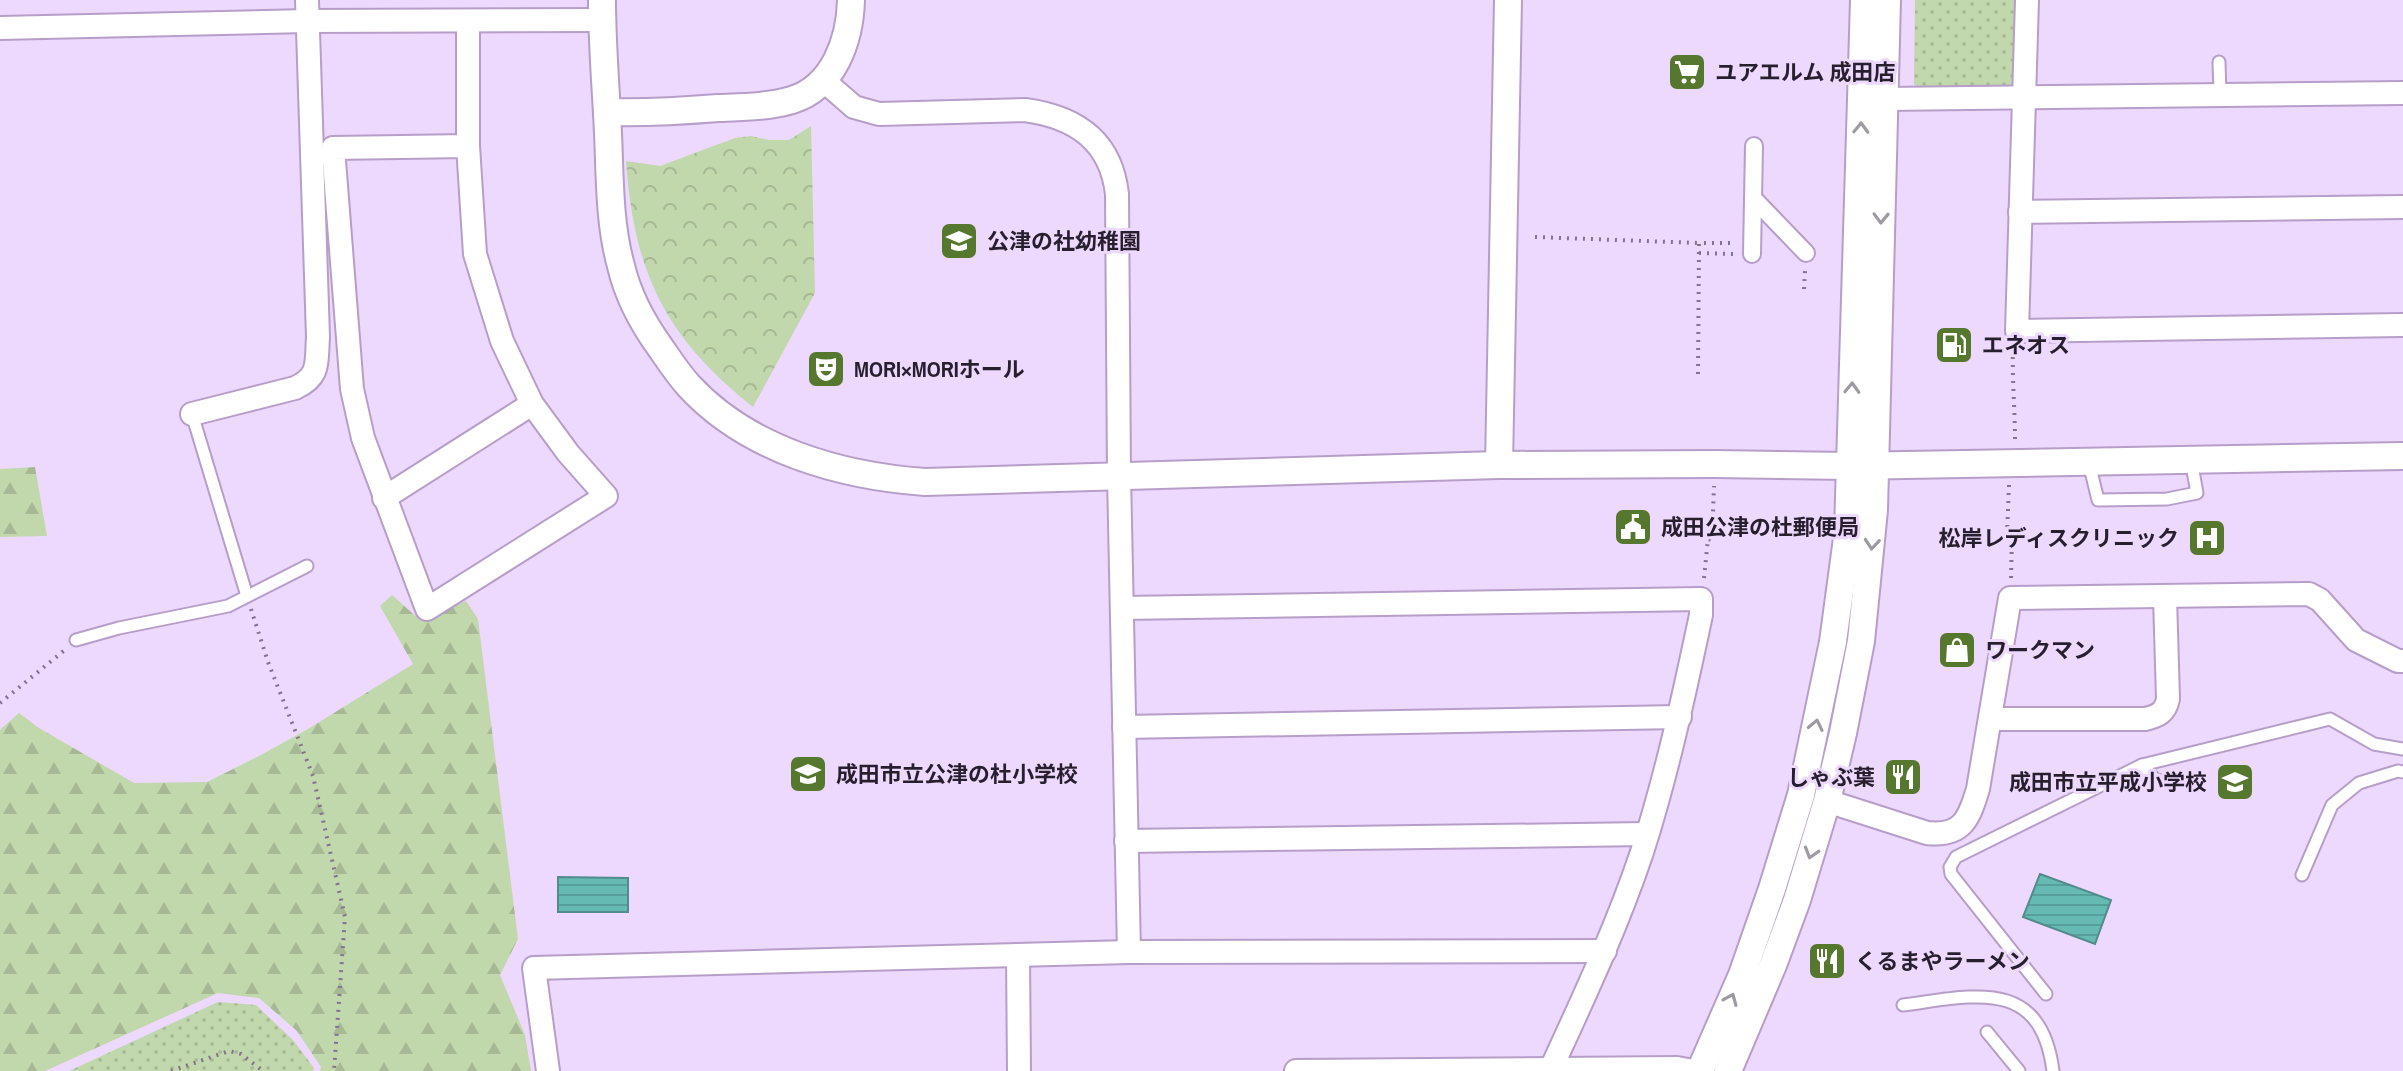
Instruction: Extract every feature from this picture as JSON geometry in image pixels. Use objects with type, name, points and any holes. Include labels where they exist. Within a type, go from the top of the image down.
[{"type":"street","points":[[607,112],[654,113],[772,105],[795,99],[823,80],[844,47],[851,0]]},
{"type":"street","points":[[1499,465],[1508,0]]},
{"type":"street","points":[[1700,1071],[1742,975],[1789,835],[1801,795],[1833,642],[1848,531],[1864,0]]},
{"type":"street","points":[[1728,1071],[1797,900],[1827,801],[1861,641],[1874,531],[1887,0]]},
{"type":"street","points":[[2027,0],[2017,331],[2403,325]]},
{"type":"street","points":[[192,414],[295,388],[307,382],[315,372],[318,337],[307,10]]},
{"type":"street","points":[[0,28],[307,10],[468,21],[602,10],[610,198],[620,263],[635,308],[689,386],[718,412],[772,445],[802,457],[890,479],[925,482],[1499,465],[1876,466],[2403,456]]},
{"type":"street","points":[[468,21],[468,146],[475,254],[502,341],[532,404],[568,453],[606,496],[427,609],[363,438],[352,389],[333,148],[468,146]]},
{"type":"street","points":[[823,80],[854,107],[879,114],[1025,110],[1049,113],[1075,125],[1094,139],[1115,173],[1129,952]]},
{"type":"street","points":[[1884,99],[2403,93]]},
{"type":"street","points":[[1748,249],[1754,146]]},
{"type":"street","points":[[1753,198],[1806,253]]},
{"type":"street","points":[[2020,212],[2403,207]]},
{"type":"street","points":[[384,498],[532,404]]},
{"type":"street","points":[[1827,801],[1927,833],[1943,834],[1963,824],[1971,813],[1978,789],[2010,598],[2309,594],[2320,600],[2356,640],[2403,661]]},
{"type":"street","points":[[1990,719],[2145,719],[2157,716],[2165,709],[2168,699],[2165,597]]},
{"type":"street","points":[[1122,608],[1701,599],[1701,615],[1680,717],[1647,834],[1605,951],[1551,1070]]},
{"type":"street","points":[[1124,727],[1680,717]]},
{"type":"street","points":[[1126,841],[1647,834]]},
{"type":"street","points":[[548,1071],[534,968],[1129,952],[1605,951]]},
{"type":"street","points":[[1018,955],[1019,1071]]},
{"type":"street","points":[[1296,1071],[1677,1068],[1693,1071]]},
{"type":"lane","points":[[2219,62],[2220,95]]},
{"type":"lane","points":[[192,414],[247,596]]},
{"type":"lane","points":[[2089,462],[2098,500],[2167,499],[2197,493],[2191,460]]},
{"type":"lane","points":[[76,640],[228,606],[307,566]]},
{"type":"lane","points":[[2046,994],[1951,874],[1950,867],[1956,857],[2142,765],[2330,719],[2374,744],[2403,749]]},
{"type":"lane","points":[[2142,765],[2156,780],[2174,783]]},
{"type":"lane","points":[[2302,875],[2332,805],[2359,783],[2403,772]]},
{"type":"lane","points":[[1943,834],[1956,857]]},
{"type":"lane","points":[[1903,1005],[1983,995],[2019,1006],[2033,1015],[2042,1029],[2053,1071]]},
{"type":"lane","points":[[1987,1032],[2019,1071]]},
{"type":"path","points":[[1535,237],[1699,243],[1748,249]]},
{"type":"path","points":[[1698,374],[1699,243]]},
{"type":"path","points":[[1699,253],[1748,249]]},
{"type":"path","points":[[2015,441],[2012,377],[2017,331]]},
{"type":"path","points":[[2009,482],[2007,535],[2012,535],[2010,598]]},
{"type":"path","points":[[1701,599],[1708,539],[1712,540],[1714,486]]},
{"type":"path","points":[[247,596],[268,662],[313,776],[345,917],[334,1071]]},
{"type":"path","points":[[0,703],[76,640]]},
{"type":"path","points":[[171,1071],[229,1051],[241,1054],[263,1071]]},
{"type":"green space","points":[[1915,0],[2019,0],[2017,82],[2010,88],[1921,91],[1914,84]]},
{"type":"green space","points":[[811,126],[815,293],[753,407],[697,355],[660,300],[646,270],[637,237],[626,161],[660,166],[735,138],[751,136],[789,140]]},
{"type":"green space","points":[[35,467],[47,536],[0,537],[0,469]]},
{"type":"green space","points":[[392,595],[421,621],[466,601],[478,619],[518,939],[500,975],[525,1035],[531,1071],[320,1071],[321,1067],[297,1031],[259,998],[218,993],[45,1071],[0,1071],[0,730],[19,713],[39,728],[134,783],[207,782],[308,729],[413,664],[380,606]]},
{"type":"green space","points":[[218,1002],[256,1005],[293,1040],[314,1068],[313,1071],[69,1071]]},
{"type":"shaded area","points":[[2040,874],[2111,900],[2095,944],[2023,917]]},
{"type":"shaded area","points":[[558,877],[628,878],[628,912],[558,912]]},
{"type":"place","name":"ユアエルム 成田店","points":[[1687,72]]},
{"type":"place","name":"公津の社幼稚園","points":[[959,241]]},
{"type":"place","name":"エネオス","points":[[1954,345]]},
{"type":"place","name":"MORI×MORIホール","points":[[826,369]]},
{"type":"place","name":"成田公津の杜郵便局","points":[[1633,527]]},
{"type":"place","name":"松岸レディスクリニック","points":[[2207,538]]},
{"type":"place","name":"ワークマン","points":[[1957,650]]},
{"type":"place","name":"成田市立公津の杜小学校","points":[[808,774]]},
{"type":"place","name":"しゃぶ葉","points":[[1903,777]]},
{"type":"place","name":"成田市立平成小学校","points":[[2235,782]]},
{"type":"place","name":"くるまやラーメン","points":[[1827,961]]}]
